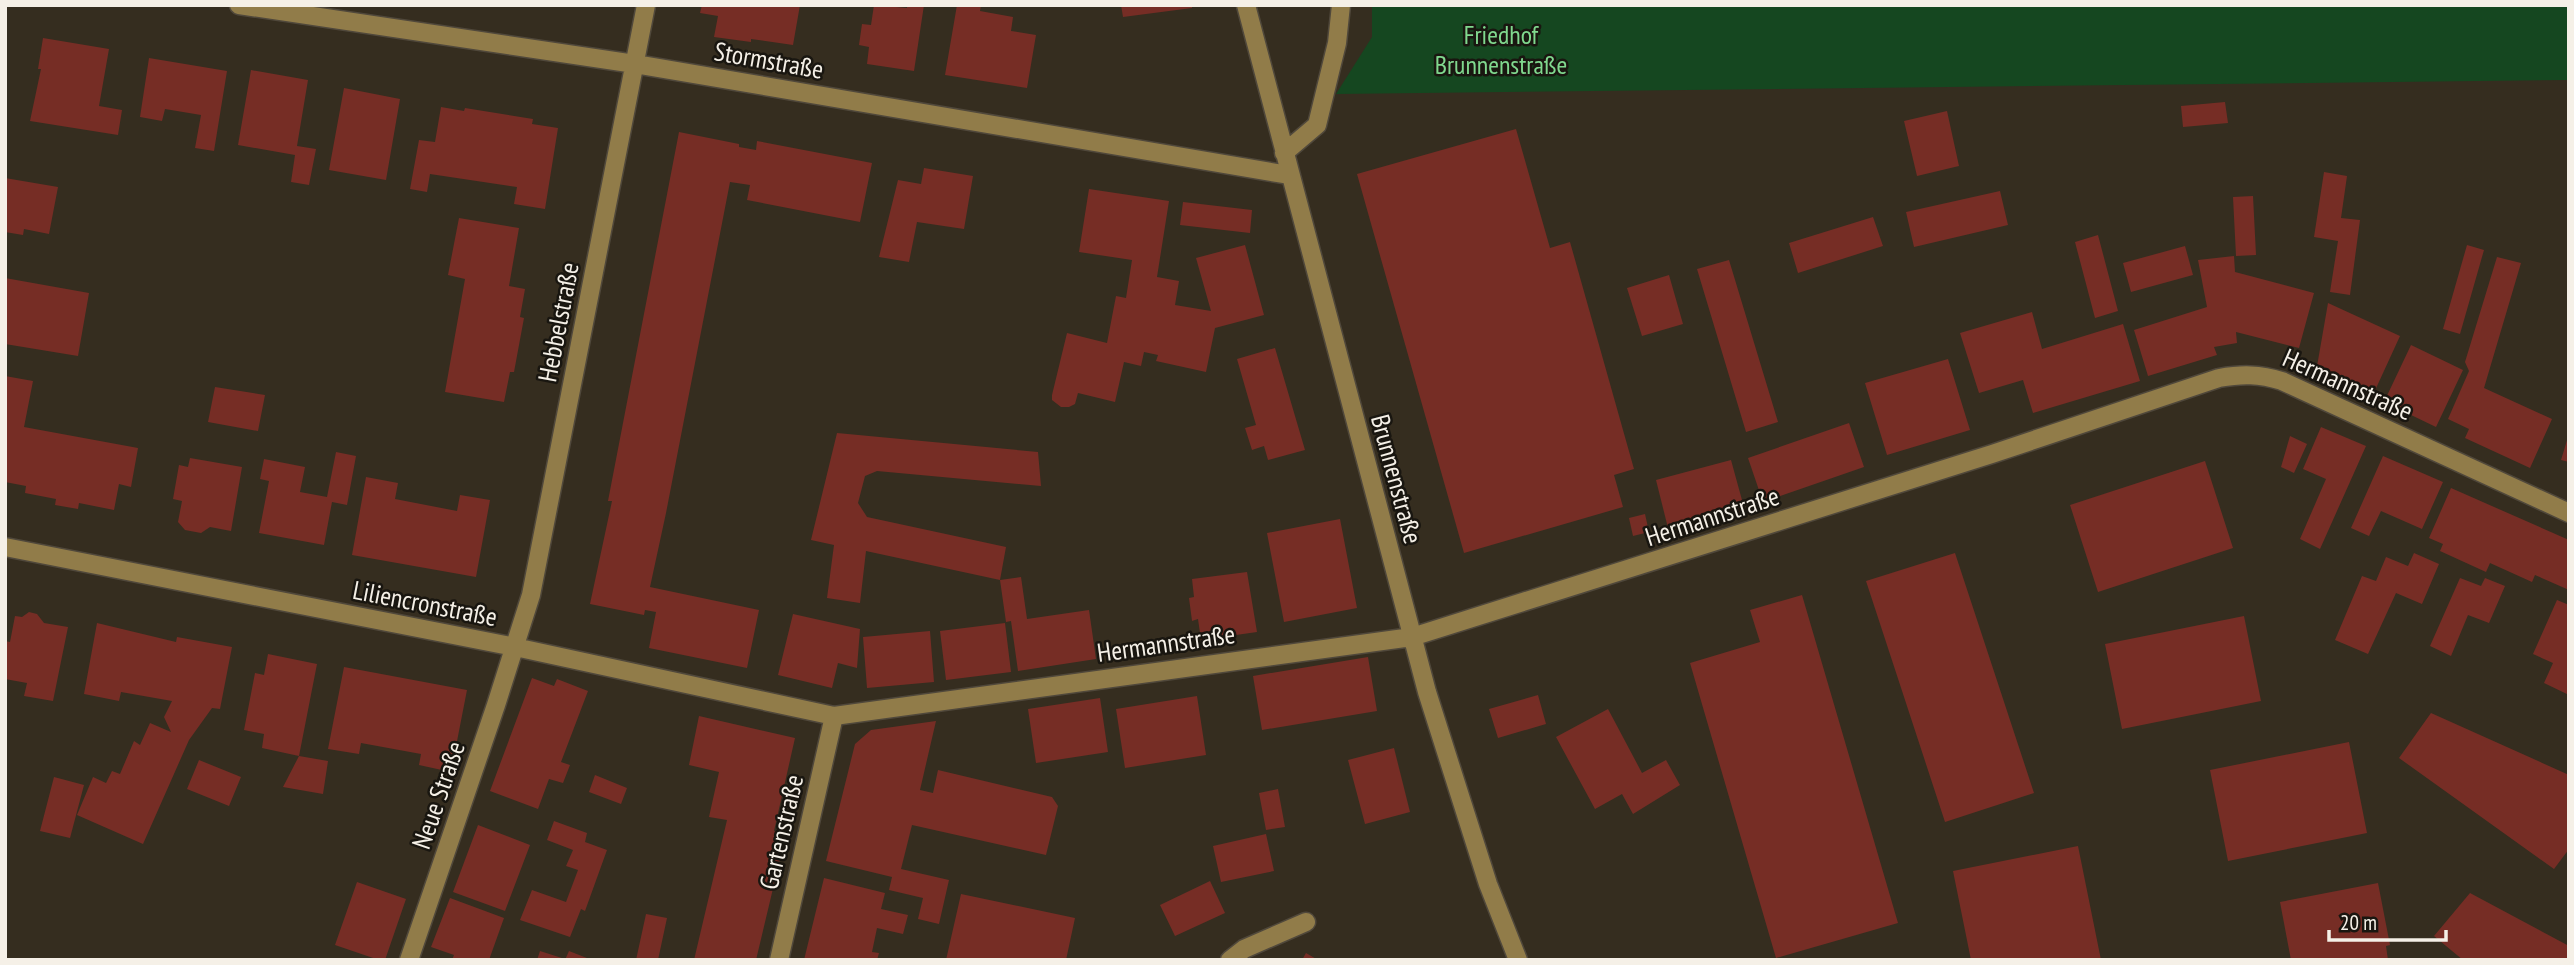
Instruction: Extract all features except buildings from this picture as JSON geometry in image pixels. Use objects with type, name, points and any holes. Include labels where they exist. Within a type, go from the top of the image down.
[{"type":"street","name":"Stormstraße","points":[[239,5],[635,64],[1289,175]]},
{"type":"street","name":"Hebbelstraße","points":[[515,647],[536,569],[646,5]]},
{"type":"street","name":"Brunnenstraße","points":[[1246,5],[1427,692],[1488,884],[1518,960]]},
{"type":"street","points":[[1284,153],[1317,125],[1337,43],[1341,5]]},
{"type":"street","name":"Hermannstraße","points":[[834,716],[1412,636],[1992,454],[2218,378],[2242,374],[2261,375],[2282,381],[2569,513]]},
{"type":"street","name":"Liliencronstraße","points":[[5,547],[515,647],[834,716]]},
{"type":"street","name":"Neue Straße","points":[[409,960],[515,647]]},
{"type":"street","name":"Gartenstraße","points":[[779,960],[834,716]]},
{"type":"street","points":[[1230,960],[1244,948],[1306,922]]},
{"type":"green space","name":"Friedhof Brunnenstraße","points":[[1372,5],[2569,5],[2569,80],[1336,94],[1372,37]]}]
